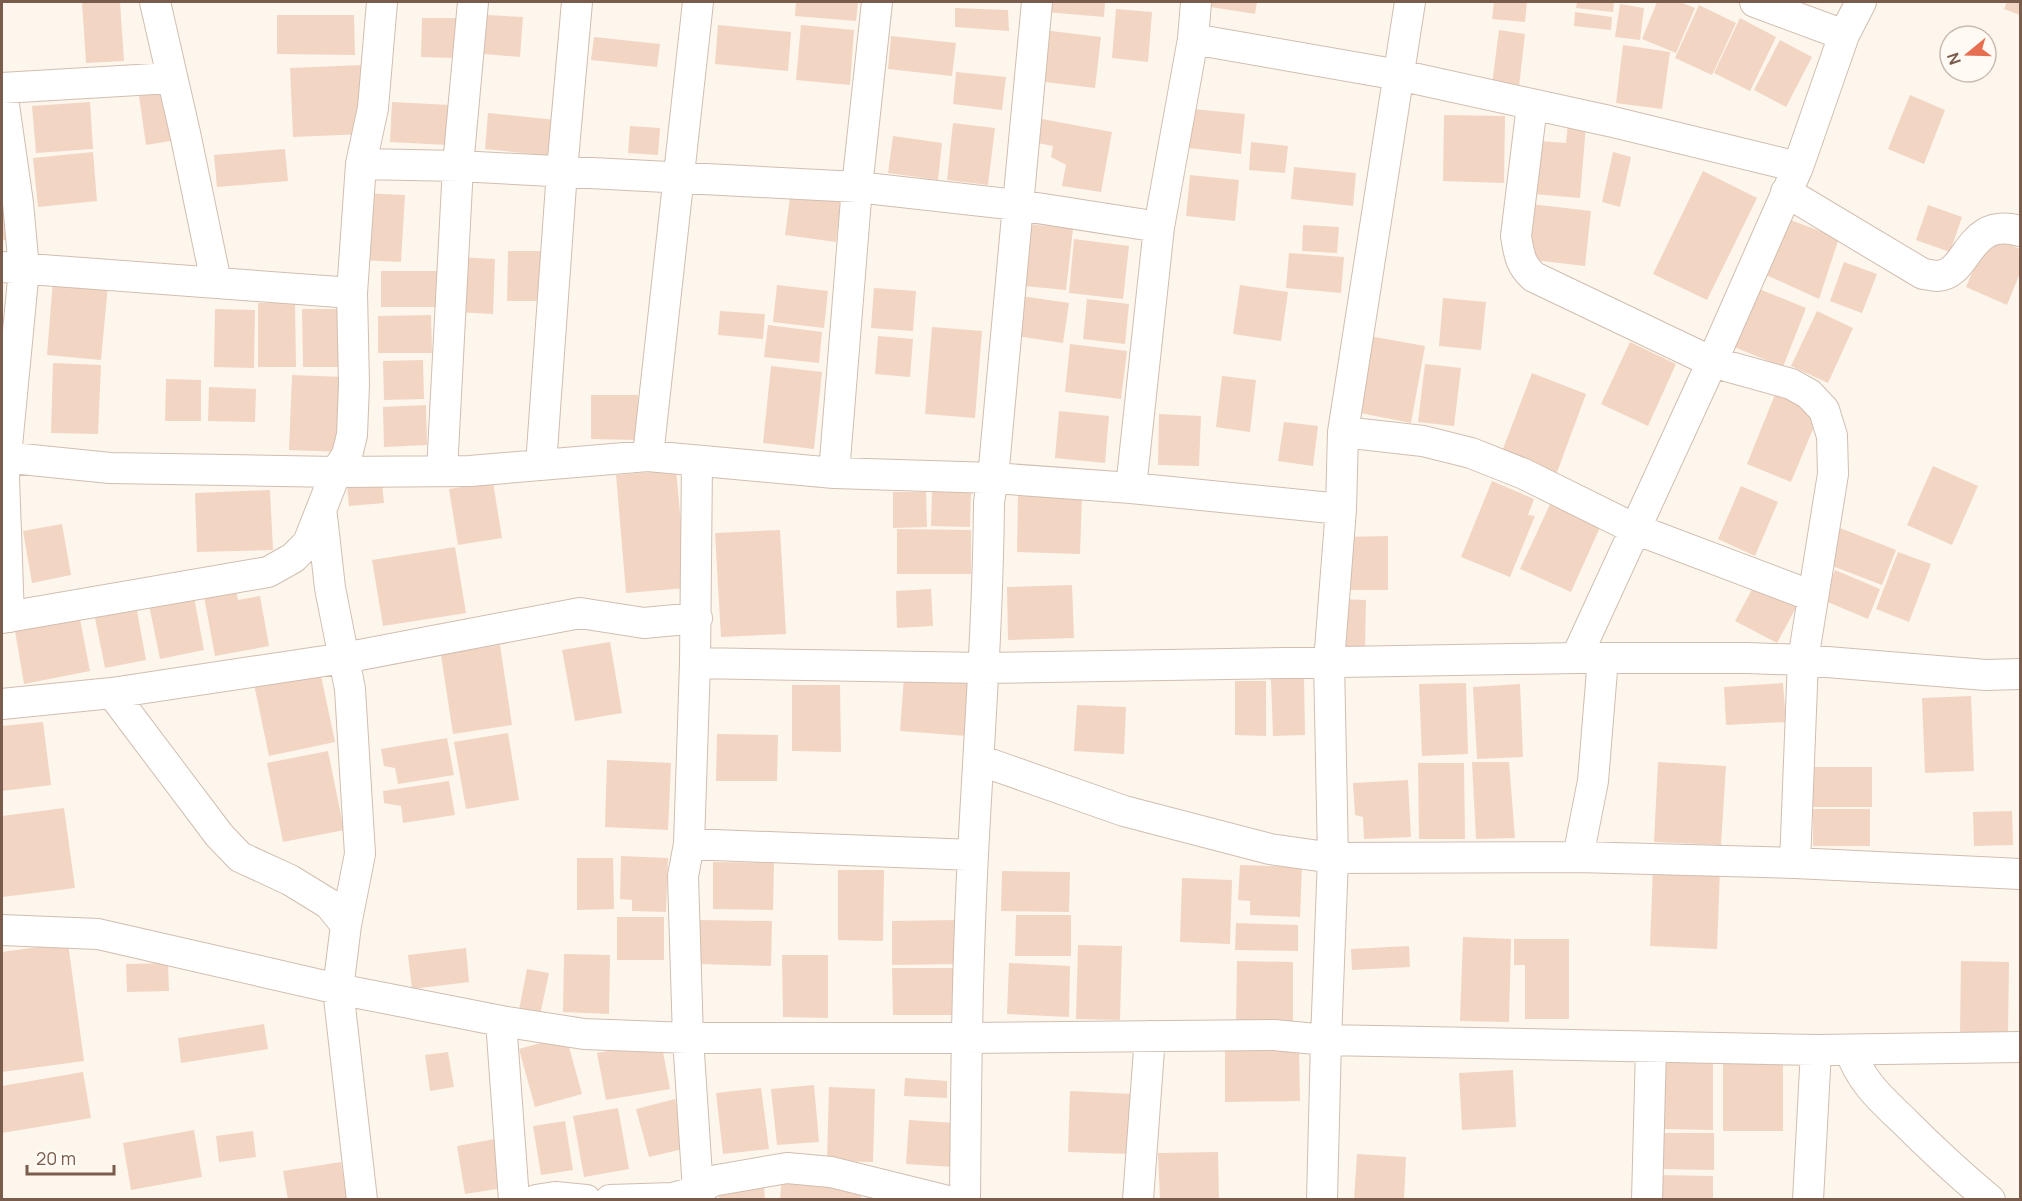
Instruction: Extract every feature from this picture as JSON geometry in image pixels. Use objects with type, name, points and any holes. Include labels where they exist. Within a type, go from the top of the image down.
[{"type":"street","points":[[155,2],[216,282]]},
{"type":"street","points":[[171,78],[2,89],[18,204],[4,457],[5,617],[268,572],[293,558],[308,543],[336,471],[347,455],[352,435],[354,384],[352,293],[362,164],[373,108],[382,2]]},
{"type":"street","points":[[442,471],[458,166],[473,2]]},
{"type":"street","points":[[541,465],[562,171],[577,2]]},
{"type":"street","points":[[648,456],[698,2]]},
{"type":"street","points":[[834,473],[856,187],[877,2]]},
{"type":"street","points":[[965,1200],[966,1038],[973,855],[984,668],[989,502],[1037,2]]},
{"type":"street","points":[[1131,488],[1159,227],[1193,39],[1196,2]]},
{"type":"street","points":[[1322,1200],[1333,858],[1329,662],[1341,509],[1342,432],[1410,2]]},
{"type":"street","points":[[1755,2],[1844,35]]},
{"type":"street","points":[[1578,856],[1593,781],[1589,658],[1635,529],[1712,362],[1792,179],[1844,35],[1861,2]]},
{"type":"street","points":[[1193,39],[1399,75],[1610,121],[1792,179],[1923,274],[1937,276],[1947,273],[1985,233],[2009,228],[2020,231]]},
{"type":"street","points":[[1532,105],[1516,236],[1519,257],[1524,268],[1534,277],[1712,362],[1791,384],[1809,394],[1824,410],[1832,436],[1833,474],[1803,660],[1795,862]]},
{"type":"street","points":[[362,164],[458,166],[856,187],[1018,205],[1159,227]]},
{"type":"street","points":[[13,268],[352,293]]},
{"type":"street","points":[[1342,432],[1423,441],[1471,453],[1524,474],[1635,529],[1812,596]]},
{"type":"street","points":[[4,457],[110,468],[470,471],[648,456],[834,473],[993,478],[1131,488],[1341,509]]},
{"type":"street","points":[[697,461],[697,618],[689,844],[683,876],[688,1038],[698,1191]]},
{"type":"street","points":[[321,510],[330,588],[350,689],[360,854],[346,925],[338,989],[362,1200]]},
{"type":"street","points":[[2,704],[112,693],[344,658],[580,613],[644,623],[697,618]]},
{"type":"street","points":[[695,663],[984,668],[1589,658],[1747,658],[1803,660],[1986,675],[2020,674]]},
{"type":"street","points":[[112,693],[219,836],[240,856],[290,880],[328,904],[346,925]]},
{"type":"street","points":[[979,759],[1124,811],[1270,849],[1333,858],[1578,856],[1795,862],[2020,874]]},
{"type":"street","points":[[689,844],[973,855]]},
{"type":"street","points":[[2,930],[98,934],[338,989],[501,1021],[584,1034],[688,1038],[1274,1035],[1326,1040],[1816,1050],[2020,1047]]},
{"type":"street","points":[[501,1021],[514,1200]]},
{"type":"street","points":[[1138,1200],[1150,1036]]},
{"type":"street","points":[[1647,1200],[1651,1047]]},
{"type":"street","points":[[1808,1200],[1816,1050]]},
{"type":"street","points":[[1850,1050],[1855,1065],[1869,1087],[1941,1158],[1990,1200]]},
{"type":"street","points":[[610,1200],[673,1198],[698,1191],[712,1181],[787,1168],[831,1172],[944,1200]]},
{"type":"street","points":[[536,1200],[555,1197],[586,1200]]},
{"type":"building","points":[[82,2],[120,2],[124,61],[86,63]]},
{"type":"building","points":[[796,2],[858,2],[856,21],[795,16]]},
{"type":"building","points":[[1047,2],[1105,2],[1104,17],[1046,12]]},
{"type":"building","points":[[1212,2],[1257,2],[1255,14],[1211,7]]},
{"type":"building","points":[[1494,2],[1527,2],[1525,22],[1492,19]]},
{"type":"building","points":[[1577,2],[1614,2],[1613,12],[1576,8]]},
{"type":"building","points":[[1657,2],[1680,2],[1695,8],[1676,53],[1642,39]]},
{"type":"building","points":[[2007,2],[2020,2],[2020,15],[2004,9]]},
{"type":"building","points":[[1620,4],[1644,8],[1640,40],[1615,37]]},
{"type":"building","points":[[1699,5],[1736,23],[1712,75],[1675,58]]},
{"type":"building","points":[[955,8],[1008,10],[1009,31],[955,27]]},
{"type":"building","points":[[1116,9],[1152,12],[1148,62],[1112,58]]},
{"type":"building","points":[[1575,12],[1612,17],[1611,30],[1574,26]]},
{"type":"building","points":[[277,15],[354,15],[355,55],[277,54]]},
{"type":"building","points":[[487,15],[523,17],[520,57],[484,54]]},
{"type":"building","points":[[422,18],[457,18],[455,58],[421,57]]},
{"type":"building","points":[[1740,18],[1776,37],[1750,91],[1714,73]]},
{"type":"building","points":[[718,25],[791,32],[788,71],[715,64]]},
{"type":"building","points":[[801,25],[854,30],[850,85],[796,80]]},
{"type":"building","points":[[1043,30],[1101,37],[1095,88],[1037,81]]},
{"type":"building","points":[[1499,30],[1525,34],[1518,96],[1491,92]]},
{"type":"building","points":[[891,36],[956,43],[952,76],[888,69]]},
{"type":"building","points":[[594,37],[660,44],[657,67],[591,60]]},
{"type":"building","points":[[1780,40],[1812,57],[1786,107],[1754,90]]},
{"type":"building","points":[[1623,45],[1670,52],[1662,109],[1616,103]]},
{"type":"building","points":[[362,65],[365,134],[293,137],[290,68]]},
{"type":"building","points":[[956,72],[1006,77],[1002,110],[953,104]]},
{"type":"building","points":[[170,91],[177,140],[146,145],[139,96]]},
{"type":"building","points":[[1910,95],[1945,110],[1924,164],[1888,149]]},
{"type":"building","points":[[90,102],[93,149],[36,153],[32,106]]},
{"type":"building","points":[[392,102],[450,105],[448,145],[390,142]]},
{"type":"building","points":[[1193,109],[1245,114],[1241,154],[1189,148]]},
{"type":"building","points":[[488,113],[556,120],[552,156],[485,149]]},
{"type":"building","points":[[1444,115],[1505,116],[1504,183],[1443,181]]},
{"type":"building","points":[[1042,119],[1112,132],[1101,192],[1062,186],[1066,165],[1051,157],[1053,146],[1038,143]]},
{"type":"building","points":[[953,123],[995,128],[988,185],[947,180]]},
{"type":"building","points":[[1568,124],[1586,125],[1580,198],[1534,194],[1539,141],[1566,143]]},
{"type":"building","points":[[630,126],[660,128],[658,155],[628,153]]},
{"type":"building","points":[[893,136],[942,143],[938,180],[888,173]]},
{"type":"building","points":[[1251,142],[1288,146],[1285,173],[1249,170]]},
{"type":"building","points":[[285,149],[288,181],[217,187],[214,155]]},
{"type":"building","points":[[93,152],[97,201],[38,207],[33,158]]},
{"type":"building","points":[[1613,152],[1631,157],[1620,207],[1602,202]]},
{"type":"building","points":[[1294,167],[1356,173],[1353,206],[1291,199]]},
{"type":"building","points":[[1703,171],[1757,198],[1707,300],[1653,274]]},
{"type":"building","points":[[1190,175],[1239,180],[1235,221],[1186,216]]},
{"type":"building","points":[[791,190],[841,197],[836,242],[785,235]]},
{"type":"building","points":[[7,193],[9,240],[2,240],[2,194]]},
{"type":"building","points":[[363,193],[405,195],[401,262],[359,260]]},
{"type":"building","points":[[1531,204],[1591,211],[1585,266],[1525,259]]},
{"type":"building","points":[[1928,205],[1962,217],[1950,252],[1916,240]]},
{"type":"building","points":[[1785,218],[1839,238],[1819,299],[1764,274]]},
{"type":"building","points":[[1021,223],[1073,229],[1066,290],[1014,285]]},
{"type":"building","points":[[1303,225],[1339,227],[1337,253],[1302,251]]},
{"type":"building","points":[[1988,235],[2020,249],[2020,273],[2007,305],[1966,287]]},
{"type":"building","points":[[1074,239],[1129,246],[1123,299],[1069,293]]},
{"type":"building","points":[[508,251],[544,251],[543,301],[507,301]]},
{"type":"building","points":[[1289,253],[1344,257],[1341,293],[1286,288]]},
{"type":"building","points":[[459,257],[495,259],[493,314],[456,312]]},
{"type":"building","points":[[1844,262],[1877,274],[1862,313],[1830,301]]},
{"type":"building","points":[[381,271],[437,271],[437,307],[381,307]]},
{"type":"building","points":[[53,280],[108,285],[101,360],[47,355]]},
{"type":"building","points":[[777,285],[828,291],[824,328],[773,322]]},
{"type":"building","points":[[1240,285],[1288,292],[1281,341],[1233,334]]},
{"type":"building","points":[[874,288],[916,291],[913,331],[871,328]]},
{"type":"building","points":[[1757,288],[1806,308],[1783,367],[1734,347]]},
{"type":"building","points":[[1015,295],[1069,303],[1063,343],[1010,335]]},
{"type":"building","points":[[1443,298],[1486,302],[1481,350],[1439,346]]},
{"type":"building","points":[[1087,299],[1129,304],[1125,344],[1083,339]]},
{"type":"building","points":[[258,303],[295,303],[296,367],[258,367]]},
{"type":"building","points":[[215,309],[255,310],[254,368],[214,367]]},
{"type":"building","points":[[302,309],[339,309],[339,367],[303,367]]},
{"type":"building","points":[[720,311],[765,314],[763,339],[718,335]]},
{"type":"building","points":[[1817,311],[1853,328],[1828,383],[1791,366]]},
{"type":"building","points":[[431,315],[432,353],[378,353],[378,316]]},
{"type":"building","points":[[768,325],[822,332],[819,363],[764,357]]},
{"type":"building","points":[[932,327],[982,331],[975,418],[925,414]]},
{"type":"building","points":[[1364,335],[1425,346],[1411,423],[1350,411]]},
{"type":"building","points":[[878,336],[913,339],[910,377],[875,374]]},
{"type":"building","points":[[1630,342],[1676,364],[1648,426],[1601,404]]},
{"type":"building","points":[[1070,344],[1127,351],[1121,399],[1065,392]]},
{"type":"building","points":[[423,360],[424,399],[384,400],[383,361]]},
{"type":"building","points":[[53,363],[101,365],[98,434],[51,433]]},
{"type":"building","points":[[1425,364],[1461,368],[1454,426],[1418,422]]},
{"type":"building","points":[[771,366],[822,372],[814,449],[763,443]]},
{"type":"building","points":[[1532,373],[1586,394],[1556,475],[1501,454]]},
{"type":"building","points":[[292,375],[345,377],[342,452],[289,450]]},
{"type":"building","points":[[1222,376],[1256,380],[1250,432],[1216,427]]},
{"type":"building","points":[[166,379],[201,380],[201,421],[165,421]]},
{"type":"building","points":[[209,387],[256,389],[255,422],[208,421]]},
{"type":"building","points":[[1776,392],[1821,410],[1791,482],[1747,464]]},
{"type":"building","points":[[591,395],[638,395],[637,440],[591,439]]},
{"type":"building","points":[[426,405],[427,445],[384,447],[383,407]]},
{"type":"building","points":[[1059,411],[1109,416],[1105,463],[1055,458]]},
{"type":"building","points":[[1159,414],[1201,416],[1199,466],[1158,465]]},
{"type":"building","points":[[1284,422],[1318,426],[1313,466],[1278,461]]},
{"type":"building","points":[[1933,466],[1978,486],[1952,545],[1907,525]]},
{"type":"building","points":[[676,470],[687,588],[626,593],[616,475]]},
{"type":"building","points":[[1492,481],[1534,499],[1528,515],[1535,516],[1510,577],[1461,557]]},
{"type":"building","points":[[493,482],[502,538],[458,545],[449,489]]},
{"type":"building","points":[[382,483],[384,503],[349,506],[347,486]]},
{"type":"building","points":[[1741,486],[1778,502],[1755,556],[1718,539]]},
{"type":"building","points":[[270,490],[273,550],[197,552],[195,493]]},
{"type":"building","points":[[932,491],[971,491],[970,527],[931,526]]},
{"type":"building","points":[[893,492],[926,492],[927,527],[893,528]]},
{"type":"building","points":[[1018,494],[1082,496],[1080,554],[1017,552]]},
{"type":"building","points":[[1552,500],[1602,523],[1571,592],[1520,569]]},
{"type":"building","points":[[62,524],[71,575],[32,583],[23,531]]},
{"type":"building","points":[[1840,528],[1896,550],[1882,585],[1827,564]]},
{"type":"building","points":[[897,529],[971,530],[971,574],[897,574]]},
{"type":"building","points":[[780,530],[786,634],[721,637],[715,533]]},
{"type":"building","points":[[1388,536],[1388,590],[1342,590],[1342,537]]},
{"type":"building","points":[[455,547],[466,613],[383,626],[372,560]]},
{"type":"building","points":[[1898,552],[1931,564],[1909,622],[1876,609]]},
{"type":"building","points":[[1835,570],[1880,589],[1868,619],[1823,600]]},
{"type":"building","points":[[1757,580],[1799,602],[1777,643],[1735,621]]},
{"type":"building","points":[[1072,585],[1074,638],[1008,640],[1007,587]]},
{"type":"building","points":[[235,586],[238,600],[260,596],[269,646],[215,656],[203,591]]},
{"type":"building","points":[[931,589],[933,626],[897,628],[896,591]]},
{"type":"building","points":[[194,597],[204,650],[160,659],[149,605]]},
{"type":"building","points":[[1339,599],[1366,600],[1365,648],[1338,647]]},
{"type":"building","points":[[135,600],[146,660],[105,668],[93,608]]},
{"type":"building","points":[[79,614],[90,671],[24,684],[14,625]]},
{"type":"building","points":[[610,642],[622,713],[575,721],[562,650]]},
{"type":"building","points":[[500,645],[512,725],[453,734],[441,655]]},
{"type":"building","points":[[320,671],[335,742],[269,756],[254,684]]},
{"type":"building","points":[[904,677],[971,681],[967,736],[900,731]]},
{"type":"building","points":[[1304,678],[1305,735],[1273,736],[1271,679]]},
{"type":"building","points":[[1235,681],[1266,681],[1266,736],[1235,735]]},
{"type":"building","points":[[1466,683],[1468,754],[1422,756],[1419,684]]},
{"type":"building","points":[[1783,683],[1786,722],[1726,725],[1724,687]]},
{"type":"building","points":[[1520,684],[1523,757],[1477,759],[1473,687]]},
{"type":"building","points":[[792,685],[840,685],[841,752],[792,751]]},
{"type":"building","points":[[1971,696],[1974,771],[1925,773],[1922,698]]},
{"type":"building","points":[[1077,705],[1126,707],[1124,754],[1074,751]]},
{"type":"building","points":[[43,722],[51,785],[2,791],[2,726]]},
{"type":"building","points":[[508,733],[519,800],[466,809],[454,742]]},
{"type":"building","points":[[717,734],[778,735],[777,781],[716,781]]},
{"type":"building","points":[[447,738],[454,775],[398,784],[395,768],[384,766],[381,749]]},
{"type":"building","points":[[328,751],[344,830],[283,842],[267,763]]},
{"type":"building","points":[[607,760],[671,763],[668,830],[605,827]]},
{"type":"building","points":[[1472,762],[1509,762],[1515,838],[1476,839]]},
{"type":"building","points":[[1658,762],[1726,766],[1721,845],[1654,842]]},
{"type":"building","points":[[1418,763],[1464,763],[1465,839],[1419,839]]},
{"type":"building","points":[[1813,767],[1872,767],[1872,807],[1813,807]]},
{"type":"building","points":[[1408,780],[1411,837],[1364,839],[1363,817],[1355,815],[1353,783]]},
{"type":"building","points":[[449,781],[455,815],[403,823],[401,806],[384,803],[383,791]]},
{"type":"building","points":[[64,808],[75,888],[2,897],[2,816]]},
{"type":"building","points":[[1813,809],[1870,809],[1870,846],[1813,846]]},
{"type":"building","points":[[2012,811],[2013,845],[1974,846],[1973,812]]},
{"type":"building","points":[[621,856],[668,858],[666,912],[632,911],[632,900],[620,899]]},
{"type":"building","points":[[577,858],[613,858],[614,909],[577,910]]},
{"type":"building","points":[[713,862],[774,863],[773,910],[713,909]]},
{"type":"building","points":[[1240,865],[1302,867],[1300,917],[1250,915],[1250,901],[1238,900]]},
{"type":"building","points":[[1653,866],[1720,869],[1717,949],[1650,946]]},
{"type":"building","points":[[838,870],[884,870],[883,941],[838,940]]},
{"type":"building","points":[[1002,871],[1070,872],[1069,912],[1001,911]]},
{"type":"building","points":[[1182,878],[1232,880],[1230,944],[1180,942]]},
{"type":"building","points":[[1016,915],[1071,915],[1071,956],[1015,956]]},
{"type":"building","points":[[617,917],[664,917],[664,960],[617,960]]},
{"type":"building","points":[[698,920],[772,921],[771,966],[697,964]]},
{"type":"building","points":[[959,920],[959,964],[892,965],[892,921]]},
{"type":"building","points":[[1236,923],[1298,925],[1298,951],[1235,950]]},
{"type":"building","points":[[1463,937],[1511,939],[1509,1022],[1460,1021]]},
{"type":"building","points":[[1514,939],[1569,939],[1569,1019],[1525,1019],[1525,965],[1514,965]]},
{"type":"building","points":[[68,943],[84,1061],[2,1072],[2,952]]},
{"type":"building","points":[[1078,945],[1122,946],[1120,1020],[1076,1019]]},
{"type":"building","points":[[1409,946],[1410,967],[1352,970],[1351,949]]},
{"type":"building","points":[[466,948],[469,982],[412,989],[408,955]]},
{"type":"building","points":[[564,954],[610,955],[609,1014],[563,1012]]},
{"type":"building","points":[[782,955],[828,955],[828,1018],[783,1017]]},
{"type":"building","points":[[1237,961],[1293,962],[1293,1025],[1236,1024]]},
{"type":"building","points":[[1961,961],[2009,962],[2008,1034],[1960,1033]]},
{"type":"building","points":[[168,963],[169,991],[127,992],[126,964]]},
{"type":"building","points":[[1009,963],[1070,966],[1069,1017],[1007,1014]]},
{"type":"building","points":[[892,968],[959,968],[960,1015],[893,1015]]},
{"type":"building","points":[[527,969],[549,973],[540,1015],[519,1010]]},
{"type":"building","points":[[264,1024],[268,1049],[181,1063],[178,1038]]},
{"type":"building","points":[[566,1036],[582,1094],[535,1107],[519,1049]]},
{"type":"building","points":[[661,1041],[670,1089],[606,1100],[597,1053]]},
{"type":"building","points":[[1299,1049],[1300,1101],[1225,1102],[1225,1050]]},
{"type":"building","points":[[448,1052],[454,1087],[430,1091],[425,1055]]},
{"type":"building","points":[[1661,1052],[1713,1052],[1713,1130],[1661,1129]]},
{"type":"building","points":[[1723,1057],[1783,1057],[1783,1131],[1723,1131]]},
{"type":"building","points":[[1513,1070],[1516,1127],[1462,1130],[1459,1073]]},
{"type":"building","points":[[83,1072],[91,1118],[2,1133],[2,1086]]},
{"type":"building","points":[[905,1078],[947,1081],[947,1098],[904,1096]]},
{"type":"building","points":[[814,1085],[819,1142],[777,1145],[771,1089]]},
{"type":"building","points":[[829,1087],[875,1089],[873,1162],[827,1161]]},
{"type":"building","points":[[761,1088],[769,1149],[723,1154],[716,1093]]},
{"type":"building","points":[[1070,1091],[1132,1094],[1130,1154],[1068,1152]]},
{"type":"building","points":[[675,1099],[687,1148],[649,1157],[636,1109]]},
{"type":"building","points":[[618,1108],[629,1169],[584,1177],[573,1116]]},
{"type":"building","points":[[909,1120],[955,1123],[953,1167],[906,1164]]},
{"type":"building","points":[[565,1121],[573,1170],[541,1175],[533,1126]]},
{"type":"building","points":[[194,1130],[202,1177],[131,1190],[123,1143]]},
{"type":"building","points":[[253,1131],[256,1157],[219,1162],[216,1136]]},
{"type":"building","points":[[1658,1133],[1714,1133],[1714,1170],[1658,1169]]},
{"type":"building","points":[[495,1139],[503,1188],[465,1194],[457,1146]]},
{"type":"building","points":[[1218,1152],[1219,1200],[1160,1200],[1158,1153]]},
{"type":"building","points":[[1357,1154],[1406,1157],[1404,1200],[1354,1200]]},
{"type":"building","points":[[341,1162],[347,1200],[288,1200],[283,1171]]},
{"type":"building","points":[[782,1175],[862,1182],[861,1200],[780,1200]]},
{"type":"building","points":[[1657,1175],[1713,1176],[1713,1200],[1657,1200]]},
{"type":"building","points":[[764,1186],[765,1200],[719,1200],[719,1188]]}]
